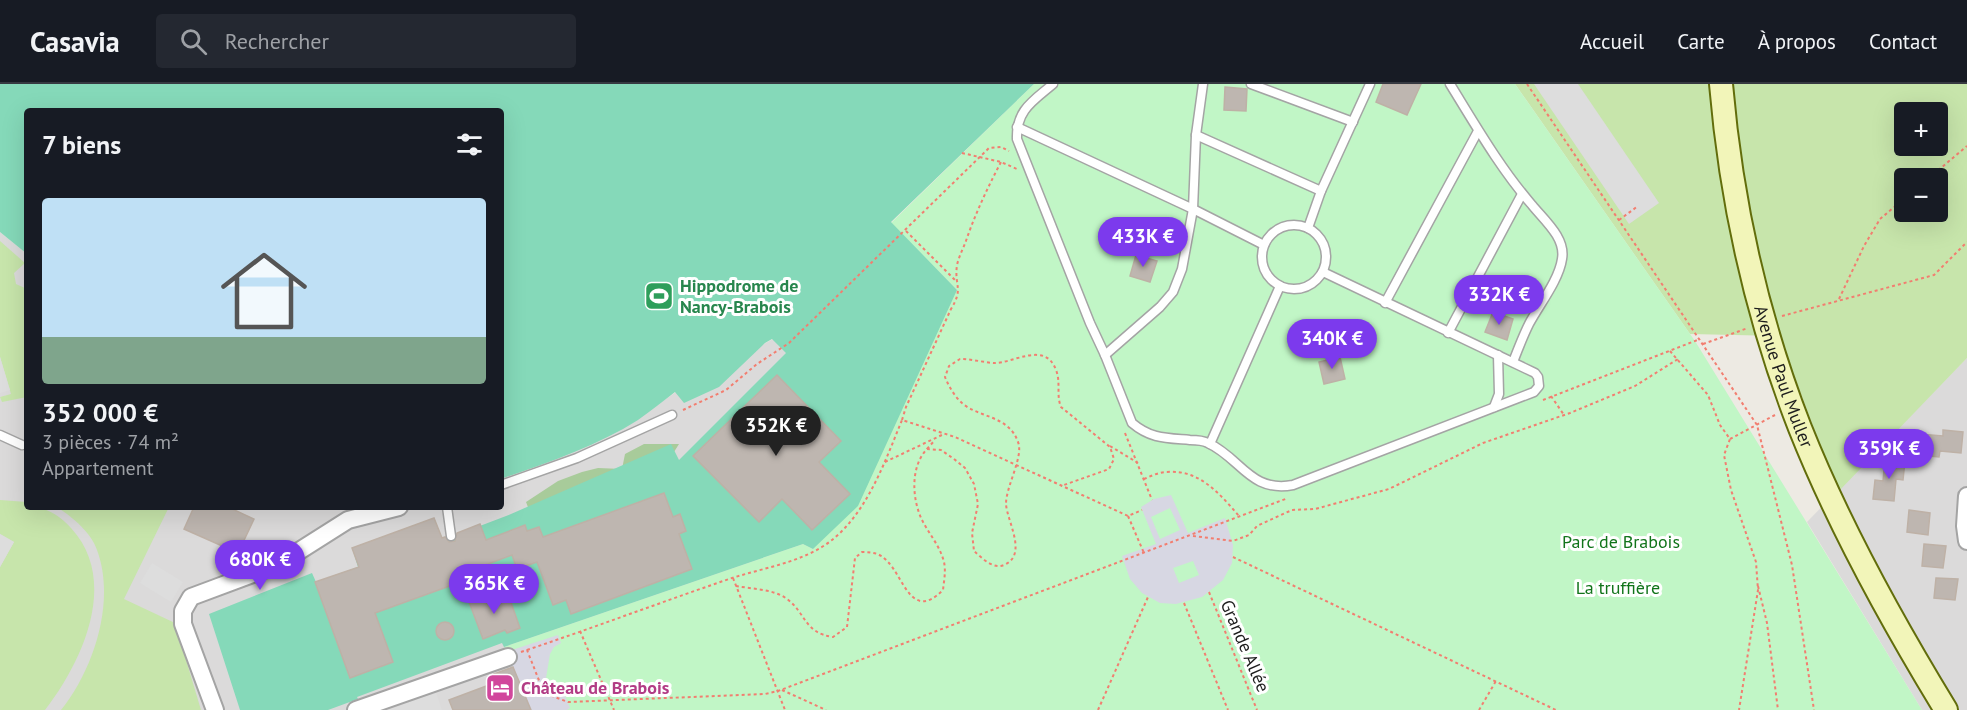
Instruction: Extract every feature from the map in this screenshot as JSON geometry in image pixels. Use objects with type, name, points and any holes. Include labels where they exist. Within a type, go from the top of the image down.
[{"type":"main road","name":"Avenue Paul Muller","points":[[1721,84],[1737,204],[1749,265],[1769,320],[1793,406],[1825,485],[1862,561],[1946,710]]},
{"type":"street","points":[[1967,496],[1965,526],[1967,542]]},
{"type":"street","points":[[215,710],[183,624],[183,611],[191,597],[277,565],[348,520],[387,510]]},
{"type":"street","points":[[356,710],[508,657]]},
{"type":"lane","points":[[1053,84],[1024,110],[1017,127],[1017,139],[1132,423],[1148,435],[1205,441],[1254,478],[1265,484],[1281,487],[1293,485],[1534,392],[1539,386],[1535,373],[1323,272]]},
{"type":"lane","points":[[1105,356],[1160,307],[1173,292],[1182,269],[1193,208],[1196,135],[1203,84]]},
{"type":"lane","points":[[1251,84],[1353,122]]},
{"type":"lane","points":[[1308,228],[1321,191],[1370,84]]},
{"type":"lane","points":[[1450,84],[1478,131],[1522,194],[1560,242],[1562,260],[1559,270],[1528,325],[1513,362]]},
{"type":"lane","points":[[1017,127],[1193,208],[1264,245]]},
{"type":"lane","points":[[1386,303],[1478,131]]},
{"type":"lane","points":[[1196,135],[1321,191]]},
{"type":"lane","points":[[1448,333],[1522,194]]},
{"type":"lane","points":[[1296,225],[1308,228],[1316,233],[1325,247],[1323,272],[1309,286],[1290,289],[1280,286],[1266,273],[1263,264],[1264,245],[1272,234],[1283,227],[1296,225]]},
{"type":"lane","points":[[1210,444],[1280,286]]},
{"type":"lane","points":[[1494,407],[1499,394],[1498,355]]},
{"type":"lane","points":[[504,484],[577,458],[672,415]]},
{"type":"lane","points":[[0,435],[22,446]]},
{"type":"lane","points":[[447,510],[451,536]]},
{"type":"path","points":[[1527,84],[1756,425],[1792,565],[1814,710]]},
{"type":"path","points":[[1941,168],[1967,146]]},
{"type":"path","points":[[672,415],[726,390],[757,364],[789,343],[989,148],[1001,147],[1010,151]]},
{"type":"path","points":[[962,153],[1001,162],[1017,169],[1013,160]]},
{"type":"path","points":[[508,657],[733,578],[805,556],[831,541],[857,514],[885,462],[906,407],[958,298],[960,290],[957,282],[957,264],[978,209],[1001,162]]},
{"type":"path","points":[[1619,220],[1638,206]]},
{"type":"path","points":[[1838,301],[1864,246],[1880,219],[1894,207]]},
{"type":"path","points":[[906,230],[957,282]]},
{"type":"path","points":[[1703,345],[1769,320],[1934,275],[1967,242]]},
{"type":"path","points":[[1670,351],[1708,395],[1720,424],[1730,439]]},
{"type":"path","points":[[927,449],[941,450],[965,468],[974,484],[978,504],[972,533],[974,551],[991,564],[1002,566],[1009,563],[1015,550],[1006,506],[1008,486],[1020,448],[1018,441],[1003,422],[964,404],[948,385],[945,372],[953,362],[960,359],[994,363],[1027,355],[1041,356],[1056,369],[1061,407],[1110,447],[1114,459],[1109,469],[1061,486]]},
{"type":"path","points":[[1190,535],[1233,541],[1249,535],[1257,526],[1292,510],[1315,509],[1389,489],[1483,443],[1564,415],[1635,386],[1678,359]]},
{"type":"path","points":[[1551,396],[1564,415]]},
{"type":"path","points":[[1738,710],[1758,590],[1756,562],[1731,490],[1724,455],[1730,439],[1793,406]]},
{"type":"path","points":[[902,420],[944,434],[1016,464],[1128,516],[1144,553]]},
{"type":"path","points":[[1124,430],[1152,500]]},
{"type":"path","points":[[885,462],[944,434]]},
{"type":"path","points":[[736,586],[777,593],[788,599],[815,633],[833,638],[847,627],[855,558],[862,552],[878,554],[886,559],[903,587],[915,599],[925,601],[933,599],[942,590],[944,562],[938,545],[921,518],[914,478],[917,463],[937,438]]},
{"type":"path","points":[[1105,443],[1138,463]]},
{"type":"path","points":[[1144,479],[1165,472],[1185,473],[1217,490],[1239,516]]},
{"type":"path","points":[[1128,516],[1142,510]]},
{"type":"path","points":[[1233,557],[1556,710]]},
{"type":"path","points":[[527,650],[544,693],[568,702],[765,694],[1124,561]]},
{"type":"path","points":[[733,578],[785,710]]},
{"type":"path","points":[[1757,581],[1767,623],[1778,710]]},
{"type":"path","name":"Grande Allée","points":[[1209,592],[1257,710]]},
{"type":"path","points":[[1098,710],[1148,597]]},
{"type":"path","points":[[1184,603],[1228,710]]},
{"type":"path","points":[[580,631],[614,710]]},
{"type":"path","points":[[1479,710],[1496,681]]},
{"type":"path","points":[[779,690],[826,710]]},
{"type":"shaded area","points":[[1534,84],[1578,84],[1659,203],[1629,224]]},
{"type":"shaded area","points":[[891,223],[957,290],[813,549],[803,544],[504,647],[531,710],[0,710],[0,232],[24,252],[24,510],[504,510],[504,478],[598,441],[625,427],[676,392],[773,339]]},
{"type":"shaded area","points":[[0,357],[10,390],[0,393]]},
{"type":"shaded area","points":[[1967,358],[1967,710],[1922,710],[1807,522]]},
{"type":"shaded area","points":[[1171,495],[1188,533],[1225,518],[1233,545],[1232,563],[1223,580],[1202,597],[1176,604],[1160,603],[1142,593],[1130,579],[1122,556],[1156,544],[1141,507],[1154,499]],"holes":[[[1170,508],[1180,530],[1160,539],[1151,517]],[[1193,561],[1199,575],[1179,583],[1173,568]]]},
{"type":"shaded area","points":[[0,534],[14,542],[0,567]]},
{"type":"shaded area","points":[[152,563],[183,582],[171,602],[140,583]]},
{"type":"shaded area","points":[[558,635],[561,643],[554,647],[550,654],[546,678],[558,692],[565,696],[570,708],[567,710],[531,710],[506,652]]},
{"type":"shaded area","points":[[436,692],[442,710],[387,710],[396,707]]},
{"type":"green space","points":[[0,84],[1034,84],[891,222],[957,290],[858,506],[813,549],[803,544],[504,647],[502,643],[328,710],[240,710],[209,614],[312,573],[316,582],[358,567],[352,548],[434,518],[443,540],[511,514],[671,444],[679,460],[786,353],[772,339],[719,387],[684,403],[675,392],[638,420],[606,438],[504,478],[504,108],[24,108],[24,252],[0,232]]},
{"type":"green space","name":"Parc de Brabois","points":[[1034,84],[1515,84],[1695,341],[1922,710],[531,710],[504,647],[803,544],[813,549],[957,290],[891,223]]},
{"type":"green space","points":[[1515,84],[1967,84],[1967,358],[1838,492],[1779,336],[1690,334]]},
{"type":"green space","points":[[0,241],[24,262],[14,273],[16,284],[24,288],[24,398],[2,402],[0,397],[11,394],[0,357]]},
{"type":"green space","points":[[644,444],[679,444],[662,471],[531,515],[526,502],[558,481],[598,468],[622,469],[625,454]]},
{"type":"green space","points":[[0,500],[24,502],[24,510],[51,512],[71,528],[85,549],[93,572],[94,596],[90,621],[82,645],[72,669],[45,710],[0,710],[0,567],[14,542],[0,534]]},
{"type":"green space","points":[[62,510],[168,510],[124,599],[175,623],[201,710],[61,710],[73,693],[92,655],[103,612],[104,591],[102,570],[94,543],[69,515]]},
{"type":"building","points":[[1383,84],[1421,84],[1407,115],[1376,102]]},
{"type":"building","points":[[1225,87],[1247,89],[1246,111],[1224,110]]},
{"type":"building","points":[[1136,255],[1157,261],[1150,282],[1130,276]]},
{"type":"building","points":[[1493,312],[1513,319],[1507,340],[1485,332]]},
{"type":"building","points":[[1340,357],[1345,379],[1324,384],[1319,362]]},
{"type":"building","points":[[777,375],[841,441],[819,462],[850,494],[812,530],[782,499],[759,522],[693,456]]},
{"type":"building","points":[[1943,430],[1963,432],[1961,453],[1940,451],[1939,457],[1918,455],[1920,434],[1943,436]]},
{"type":"building","points":[[1885,459],[1905,461],[1903,480],[1896,479],[1894,501],[1873,499],[1875,480],[1883,481]]},
{"type":"building","points":[[664,493],[673,517],[680,514],[686,531],[679,534],[692,569],[571,614],[566,600],[553,605],[537,562],[517,569],[512,555],[456,576],[458,583],[375,613],[393,662],[350,678],[315,582],[359,567],[352,548],[434,518],[442,538],[445,537],[449,542],[455,541],[457,533],[480,524],[486,540],[525,525],[527,531],[539,527],[543,537]]},
{"type":"building","points":[[193,510],[234,510],[254,519],[238,553],[184,529]]},
{"type":"building","points":[[1909,510],[1930,513],[1928,535],[1907,532]]},
{"type":"building","points":[[1924,544],[1946,546],[1943,568],[1922,566]]},
{"type":"building","points":[[1936,578],[1958,579],[1955,600],[1934,598]]},
{"type":"building","points":[[492,594],[494,600],[508,594],[520,628],[507,633],[505,630],[483,639],[469,602]]},
{"type":"building","points":[[445,622],[451,625],[454,631],[451,637],[445,640],[439,637],[436,631],[439,625]]},
{"type":"building","name":"Château de Brabois","points":[[513,667],[531,710],[453,710],[449,700],[497,682],[494,674]]},
{"type":"place","name":"Hippodrome de Nancy-Brabois","points":[[659,296]]},
{"type":"place","name":"Château de Brabois","points":[[500,688]]},
{"type":"park label","name":"La truffière","points":[[1618,588]]}]
